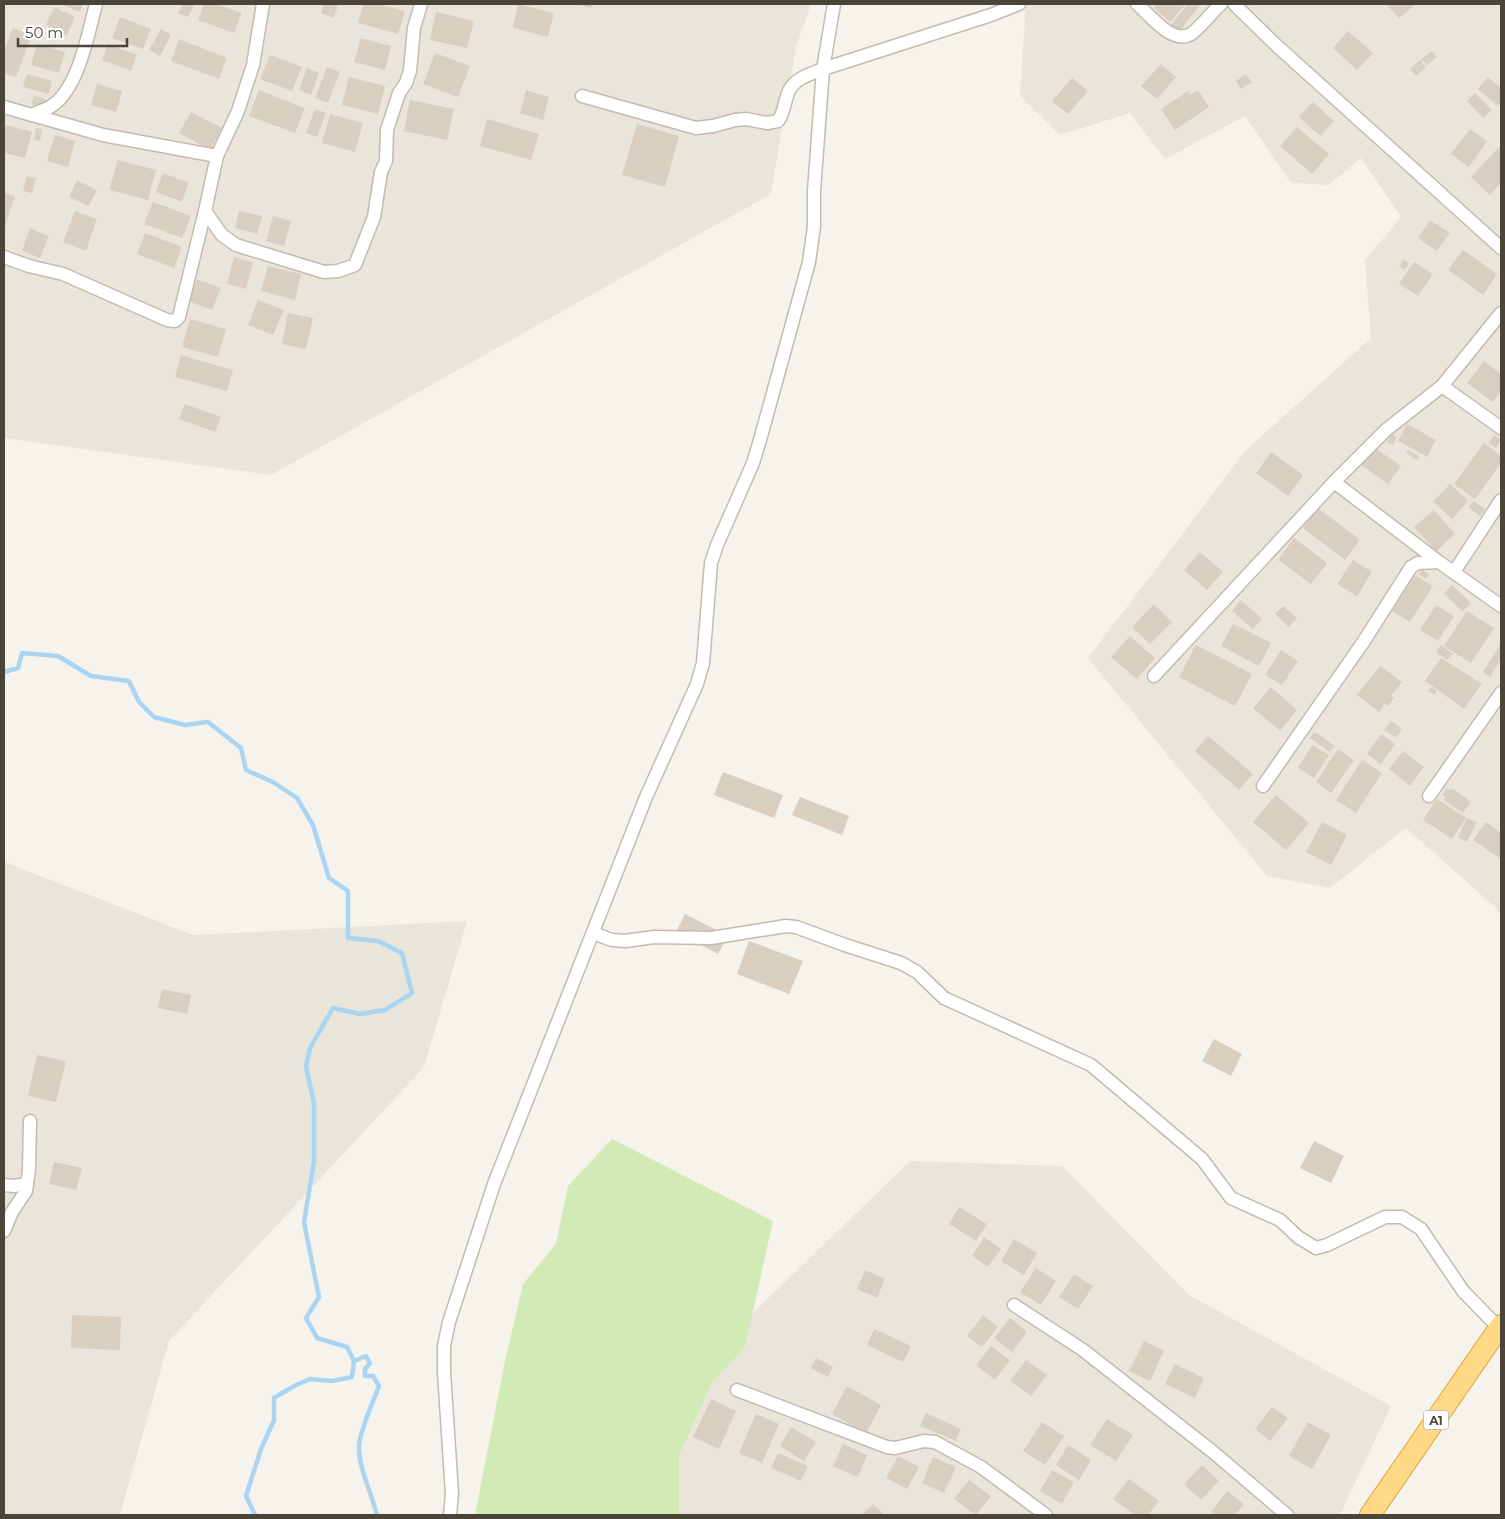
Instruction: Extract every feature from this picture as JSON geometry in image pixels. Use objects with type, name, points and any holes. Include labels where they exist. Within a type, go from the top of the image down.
[{"type":"highway","name":"A1","points":[[1370,1515],[1500,1327]]},
{"type":"street","points":[[32,115],[50,107],[71,84],[82,58],[96,4]]},
{"type":"street","points":[[4,257],[29,266],[63,274],[167,320],[175,321],[179,316],[217,156],[244,96],[253,65],[263,4]]},
{"type":"street","points":[[205,211],[222,235],[236,245],[324,272],[338,271],[356,264],[374,217],[381,172],[386,162],[387,130],[399,93],[406,83],[410,71],[414,28],[421,4]]},
{"type":"street","points":[[450,1515],[452,1494],[444,1372],[444,1346],[449,1322],[494,1184],[646,797],[699,677],[703,663],[712,564],[717,545],[758,448],[809,262],[814,226],[814,191],[823,69],[834,4]]},
{"type":"street","points":[[582,96],[696,128],[734,120],[746,119],[767,123],[778,121],[782,116],[790,90],[797,81],[823,69],[991,15],[1019,4]]},
{"type":"street","points":[[1137,4],[1170,35],[1182,37],[1190,34],[1221,4]]},
{"type":"street","points":[[1234,4],[1276,45],[1501,248]]},
{"type":"street","points":[[4,107],[103,135],[217,156]]},
{"type":"street","points":[[1154,676],[1334,482],[1386,430],[1442,386],[1501,313]]},
{"type":"street","points":[[1442,386],[1501,428]]},
{"type":"street","points":[[1334,482],[1439,562],[1501,606]]},
{"type":"street","points":[[1454,572],[1501,500]]},
{"type":"street","points":[[1264,786],[1364,641],[1411,567],[1418,563],[1439,562]]},
{"type":"street","points":[[1429,796],[1501,693]]},
{"type":"street","points":[[593,933],[612,940],[625,941],[654,937],[711,938],[786,926],[796,927],[901,963],[917,972],[944,998],[1091,1066],[1202,1159],[1231,1198],[1280,1220],[1298,1237],[1316,1248],[1327,1245],[1385,1217],[1402,1217],[1421,1229],[1463,1291],[1500,1327]]},
{"type":"street","points":[[4,1231],[12,1212],[26,1191],[29,1170],[30,1121]]},
{"type":"street","points":[[4,1185],[27,1184]]},
{"type":"street","points":[[1014,1305],[1083,1350],[1213,1452],[1287,1515]]},
{"type":"street","points":[[737,1390],[887,1448],[924,1441],[935,1442],[981,1467],[1046,1515]]},
{"type":"shaded area","points":[[4,4],[811,4],[796,47],[771,194],[271,475],[4,438]]},
{"type":"shaded area","points":[[1026,4],[1501,4],[1501,916],[1496,908],[1406,828],[1330,888],[1267,876],[1088,658],[1246,450],[1371,338],[1365,260],[1401,217],[1361,158],[1329,185],[1291,183],[1245,116],[1165,159],[1130,113],[1060,135],[1020,96]]},
{"type":"shaded area","points":[[4,862],[193,935],[467,921],[424,1067],[169,1341],[120,1515],[4,1515]]},
{"type":"shaded area","points":[[910,1161],[1062,1166],[1189,1295],[1391,1406],[1340,1515],[629,1515],[693,1371]]},
{"type":"green space","points":[[612,1139],[773,1221],[745,1347],[712,1383],[679,1455],[679,1515],[475,1515],[505,1361],[523,1284],[556,1244],[568,1186]]},
{"type":"building","points":[[61,4],[83,4],[80,12]]},
{"type":"building","points":[[183,4],[195,4],[188,17],[178,13]]},
{"type":"building","points":[[204,4],[216,4],[242,13],[234,33],[198,20]]},
{"type":"building","points":[[324,4],[339,4],[333,18],[321,13]]},
{"type":"building","points":[[363,4],[378,4],[405,11],[398,34],[358,23]]},
{"type":"building","points":[[518,4],[554,13],[548,37],[513,28]]},
{"type":"building","points":[[577,4],[592,4],[591,8]]},
{"type":"building","points":[[1157,4],[1186,4],[1170,22],[1154,8]]},
{"type":"building","points":[[1188,4],[1201,4],[1179,32],[1171,25]]},
{"type":"building","points":[[1386,4],[1416,4],[1399,18]]},
{"type":"building","points":[[54,7],[75,17],[67,35],[46,25]]},
{"type":"building","points":[[436,12],[474,21],[467,48],[430,40]]},
{"type":"building","points":[[120,17],[151,29],[143,49],[112,38]]},
{"type":"building","points":[[13,28],[32,35],[16,77],[4,73],[4,50]]},
{"type":"building","points":[[161,29],[171,35],[160,56],[149,50]]},
{"type":"building","points":[[1348,31],[1373,53],[1357,70],[1333,48]]},
{"type":"building","points":[[361,38],[391,46],[385,70],[354,62]]},
{"type":"building","points":[[179,39],[227,58],[219,79],[171,61]]},
{"type":"building","points":[[37,44],[65,52],[59,73],[31,65]]},
{"type":"building","points":[[108,44],[137,55],[131,71],[102,60]]},
{"type":"building","points":[[1432,51],[1437,57],[1427,65],[1421,59]]},
{"type":"building","points":[[435,53],[470,66],[458,97],[423,84]]},
{"type":"building","points":[[270,55],[302,67],[292,91],[260,79]]},
{"type":"building","points":[[1420,60],[1426,67],[1416,76],[1410,69]]},
{"type":"building","points":[[1161,64],[1176,77],[1157,99],[1141,86]]},
{"type":"building","points":[[327,67],[340,72],[328,103],[315,98]]},
{"type":"building","points":[[307,68],[319,73],[311,95],[299,90]]},
{"type":"building","points":[[27,74],[52,81],[49,94],[23,87]]},
{"type":"building","points":[[1246,74],[1252,82],[1241,89],[1236,81]]},
{"type":"building","points":[[349,77],[385,86],[378,114],[342,105]]},
{"type":"building","points":[[1488,77],[1501,88],[1501,102],[1498,106],[1478,89]]},
{"type":"building","points":[[1072,78],[1088,91],[1068,114],[1052,101]]},
{"type":"building","points":[[97,84],[122,91],[116,112],[91,105]]},
{"type":"building","points":[[259,90],[305,108],[295,133],[249,116]]},
{"type":"building","points":[[526,90],[549,97],[543,120],[520,113]]},
{"type":"building","points":[[1198,90],[1209,107],[1175,130],[1161,109],[1188,91],[1190,95]]},
{"type":"building","points":[[1475,93],[1492,110],[1483,118],[1467,101]]},
{"type":"building","points":[[34,95],[47,100],[44,109],[31,104]]},
{"type":"building","points":[[410,100],[454,109],[447,140],[404,131]]},
{"type":"building","points":[[1313,102],[1334,121],[1320,136],[1299,117]]},
{"type":"building","points":[[315,109],[326,113],[317,137],[306,133]]},
{"type":"building","points":[[191,112],[222,128],[210,150],[179,133]]},
{"type":"building","points":[[330,114],[363,123],[355,152],[322,143]]},
{"type":"building","points":[[487,119],[539,134],[531,160],[480,146]]},
{"type":"building","points":[[637,124],[679,136],[665,187],[622,175]]},
{"type":"building","points":[[6,125],[32,132],[25,158],[4,153]]},
{"type":"building","points":[[1297,127],[1329,154],[1312,174],[1280,146]]},
{"type":"building","points":[[36,128],[42,129],[40,141],[34,140]]},
{"type":"building","points":[[1470,129],[1487,141],[1469,167],[1451,154]]},
{"type":"building","points":[[55,135],[75,141],[68,167],[47,161]]},
{"type":"building","points":[[1499,147],[1501,149],[1501,183],[1490,195],[1471,177]]},
{"type":"building","points":[[118,160],[156,170],[148,200],[109,190]]},
{"type":"building","points":[[163,173],[189,183],[182,202],[156,192]]},
{"type":"building","points":[[27,176],[36,178],[32,193],[23,191]]},
{"type":"building","points":[[77,180],[97,190],[89,206],[69,197]]},
{"type":"building","points":[[4,193],[15,196],[4,228]]},
{"type":"building","points":[[153,202],[191,216],[182,238],[144,224]]},
{"type":"building","points":[[75,211],[97,219],[86,251],[63,242]]},
{"type":"building","points":[[239,211],[262,216],[257,234],[235,228]]},
{"type":"building","points":[[273,216],[291,221],[284,246],[266,241]]},
{"type":"building","points":[[1430,220],[1450,233],[1437,251],[1418,238]]},
{"type":"building","points":[[30,228],[49,236],[40,258],[22,251]]},
{"type":"building","points":[[145,233],[182,247],[174,268],[137,254]]},
{"type":"building","points":[[1463,250],[1497,274],[1483,295],[1448,270]]},
{"type":"building","points":[[234,257],[253,262],[246,289],[227,284]]},
{"type":"building","points":[[1403,260],[1409,263],[1405,270],[1399,267]]},
{"type":"building","points":[[1414,262],[1433,274],[1418,296],[1399,284]]},
{"type":"building","points":[[268,266],[301,274],[295,300],[261,291]]},
{"type":"building","points":[[197,279],[221,288],[212,310],[188,301]]},
{"type":"building","points":[[258,300],[284,310],[273,335],[248,325]]},
{"type":"building","points":[[288,313],[313,318],[306,349],[282,344]]},
{"type":"building","points":[[190,319],[226,329],[218,357],[182,347]]},
{"type":"building","points":[[181,355],[233,370],[227,391],[175,377]]},
{"type":"building","points":[[1484,361],[1501,374],[1501,391],[1493,402],[1467,383]]},
{"type":"building","points":[[185,404],[221,417],[215,432],[179,419]]},
{"type":"building","points":[[1407,424],[1436,440],[1427,457],[1398,441]]},
{"type":"building","points":[[1392,434],[1397,437],[1393,445],[1387,442]]},
{"type":"building","points":[[1494,435],[1501,440],[1496,448],[1489,443]]},
{"type":"building","points":[[1484,443],[1501,456],[1501,463],[1475,499],[1454,484]]},
{"type":"building","points":[[1372,446],[1401,466],[1388,484],[1360,464]]},
{"type":"building","points":[[1408,450],[1419,456],[1417,460],[1406,453]]},
{"type":"building","points":[[1271,452],[1303,475],[1288,496],[1256,473]]},
{"type":"building","points":[[1450,484],[1468,501],[1452,519],[1433,502]]},
{"type":"building","points":[[1474,501],[1485,509],[1480,516],[1468,507]]},
{"type":"building","points":[[1318,508],[1360,540],[1345,560],[1303,528]]},
{"type":"building","points":[[1434,510],[1455,534],[1436,551],[1414,527]]},
{"type":"building","points":[[1294,538],[1327,563],[1311,584],[1278,560]]},
{"type":"building","points":[[1200,552],[1223,572],[1207,590],[1184,570]]},
{"type":"building","points":[[1353,560],[1372,572],[1357,596],[1337,584]]},
{"type":"building","points":[[1422,570],[1429,574],[1426,579],[1419,574]]},
{"type":"building","points":[[1415,575],[1433,586],[1410,622],[1392,611]]},
{"type":"building","points":[[1452,585],[1471,603],[1463,612],[1444,594]]},
{"type":"building","points":[[1241,600],[1262,619],[1253,629],[1232,611]]},
{"type":"building","points":[[1154,604],[1172,622],[1150,644],[1132,627]]},
{"type":"building","points":[[1436,605],[1454,616],[1438,641],[1420,630]]},
{"type":"building","points":[[1283,606],[1297,618],[1289,627],[1275,614]]},
{"type":"building","points":[[1467,611],[1494,628],[1471,663],[1444,646]]},
{"type":"building","points":[[1233,624],[1271,643],[1259,666],[1221,646]]},
{"type":"building","points":[[1130,636],[1155,658],[1137,679],[1111,657]]},
{"type":"building","points":[[1501,643],[1501,659],[1490,677],[1483,672]]},
{"type":"building","points":[[1196,645],[1252,674],[1235,706],[1179,677]]},
{"type":"building","points":[[1441,645],[1453,654],[1447,660],[1436,652]]},
{"type":"building","points":[[1281,650],[1298,661],[1282,685],[1265,675]]},
{"type":"building","points":[[1441,658],[1482,684],[1464,709],[1425,681]]},
{"type":"building","points":[[1380,666],[1402,682],[1391,696],[1394,698],[1388,706],[1385,704],[1379,712],[1357,695]]},
{"type":"building","points":[[1271,687],[1297,710],[1280,731],[1253,708]]},
{"type":"building","points":[[1431,687],[1437,691],[1435,695],[1428,691]]},
{"type":"building","points":[[1391,721],[1402,729],[1396,738],[1384,730]]},
{"type":"building","points":[[1315,732],[1335,746],[1330,752],[1310,738]]},
{"type":"building","points":[[1381,734],[1395,744],[1381,764],[1367,754]]},
{"type":"building","points":[[1208,736],[1253,774],[1239,790],[1195,751]]},
{"type":"building","points":[[1312,745],[1329,755],[1314,778],[1298,768]]},
{"type":"building","points":[[1338,749],[1354,760],[1331,793],[1316,782]]},
{"type":"building","points":[[1403,751],[1424,767],[1410,786],[1389,769]]},
{"type":"building","points":[[1362,760],[1382,773],[1356,813],[1336,800]]},
{"type":"building","points":[[723,772],[783,795],[774,818],[714,795]]},
{"type":"building","points":[[1447,788],[1451,790],[1452,788],[1471,802],[1463,813],[1444,800],[1446,797],[1442,795]]},
{"type":"building","points":[[1276,795],[1309,823],[1286,850],[1253,822]]},
{"type":"building","points":[[800,797],[849,816],[842,835],[792,815]]},
{"type":"building","points":[[1437,799],[1466,818],[1452,839],[1423,820]]},
{"type":"building","points":[[1467,818],[1477,822],[1467,842],[1458,837]]},
{"type":"building","points":[[1322,822],[1347,835],[1331,865],[1306,852]]},
{"type":"building","points":[[1486,822],[1501,833],[1501,859],[1473,840]]},
{"type":"building","points":[[685,914],[728,936],[718,954],[676,932]]},
{"type":"building","points":[[749,941],[803,961],[789,994],[737,974]]},
{"type":"building","points":[[162,989],[191,995],[187,1014],[158,1008]]},
{"type":"building","points":[[1214,1039],[1242,1054],[1231,1076],[1202,1061]]},
{"type":"building","points":[[37,1055],[66,1061],[56,1102],[28,1096]]},
{"type":"building","points":[[1314,1141],[1344,1156],[1331,1183],[1300,1168]]},
{"type":"building","points":[[54,1162],[82,1168],[76,1190],[49,1184]]},
{"type":"building","points":[[959,1207],[987,1224],[976,1241],[949,1224]]},
{"type":"building","points":[[984,1237],[1001,1249],[988,1267],[972,1256]]},
{"type":"building","points":[[1014,1239],[1037,1253],[1024,1275],[1001,1261]]},
{"type":"building","points":[[1036,1268],[1056,1281],[1041,1305],[1020,1292]]},
{"type":"building","points":[[865,1270],[885,1279],[877,1298],[857,1289]]},
{"type":"building","points":[[1074,1274],[1093,1286],[1078,1309],[1059,1297]]},
{"type":"building","points":[[72,1315],[121,1317],[120,1350],[71,1348]]},
{"type":"building","points":[[983,1315],[998,1327],[982,1347],[967,1336]]},
{"type":"building","points":[[1010,1318],[1027,1332],[1012,1352],[994,1338]]},
{"type":"building","points":[[874,1329],[911,1346],[903,1362],[867,1345]]},
{"type":"building","points":[[1144,1341],[1164,1351],[1150,1381],[1129,1371]]},
{"type":"building","points":[[991,1346],[1010,1360],[995,1380],[976,1365]]},
{"type":"building","points":[[816,1358],[833,1367],[828,1377],[811,1368]]},
{"type":"building","points":[[1026,1360],[1047,1375],[1031,1396],[1010,1381]]},
{"type":"building","points":[[1175,1364],[1204,1378],[1195,1398],[1165,1384]]},
{"type":"building","points":[[847,1386],[881,1405],[866,1433],[832,1414]]},
{"type":"building","points":[[711,1399],[736,1411],[719,1449],[693,1437]]},
{"type":"building","points":[[1272,1407],[1288,1418],[1270,1441],[1255,1429]]},
{"type":"building","points":[[926,1413],[961,1429],[956,1441],[920,1426]]},
{"type":"building","points":[[756,1414],[779,1424],[762,1463],[739,1453]]},
{"type":"building","points":[[1107,1419],[1133,1435],[1116,1461],[1090,1445]]},
{"type":"building","points":[[1042,1422],[1064,1436],[1045,1465],[1023,1451]]},
{"type":"building","points":[[1308,1422],[1331,1435],[1312,1469],[1289,1456]]},
{"type":"building","points":[[791,1427],[816,1442],[804,1461],[780,1446]]},
{"type":"building","points":[[843,1444],[867,1455],[858,1477],[833,1466]]},
{"type":"building","points":[[1068,1445],[1091,1460],[1079,1480],[1056,1465]]},
{"type":"building","points":[[778,1453],[808,1466],[801,1481],[771,1468]]},
{"type":"building","points":[[898,1456],[919,1467],[907,1489],[886,1478]]},
{"type":"building","points":[[933,1457],[956,1467],[944,1493],[922,1483]]},
{"type":"building","points":[[1202,1465],[1219,1481],[1201,1500],[1184,1484]]},
{"type":"building","points":[[1052,1470],[1074,1482],[1062,1504],[1040,1491]]},
{"type":"building","points":[[1129,1479],[1159,1501],[1148,1515],[1135,1515],[1113,1499]]},
{"type":"building","points":[[969,1480],[991,1496],[976,1515],[954,1499]]},
{"type":"building","points":[[1227,1491],[1244,1504],[1235,1515],[1216,1515],[1211,1512]]},
{"type":"building","points":[[873,1504],[885,1515],[861,1515]]},
{"type":"waterway","points":[[4,672],[18,668],[22,653],[58,656],[91,676],[129,681],[139,702],[154,717],[185,725],[208,722],[241,748],[246,770],[273,782],[297,798],[313,825],[329,878],[348,891],[348,938],[378,941],[402,953],[412,993],[385,1010],[360,1014],[333,1008],[310,1048],[306,1066],[314,1104],[314,1161],[304,1222],[319,1297],[306,1318],[317,1338],[347,1347],[354,1361],[352,1377],[332,1381],[310,1379],[274,1398],[274,1420],[261,1449],[246,1496],[255,1515]]},
{"type":"waterway","points":[[354,1361],[366,1356],[370,1363],[365,1369],[365,1376],[373,1376],[379,1386],[359,1442],[363,1473],[377,1515]]}]
